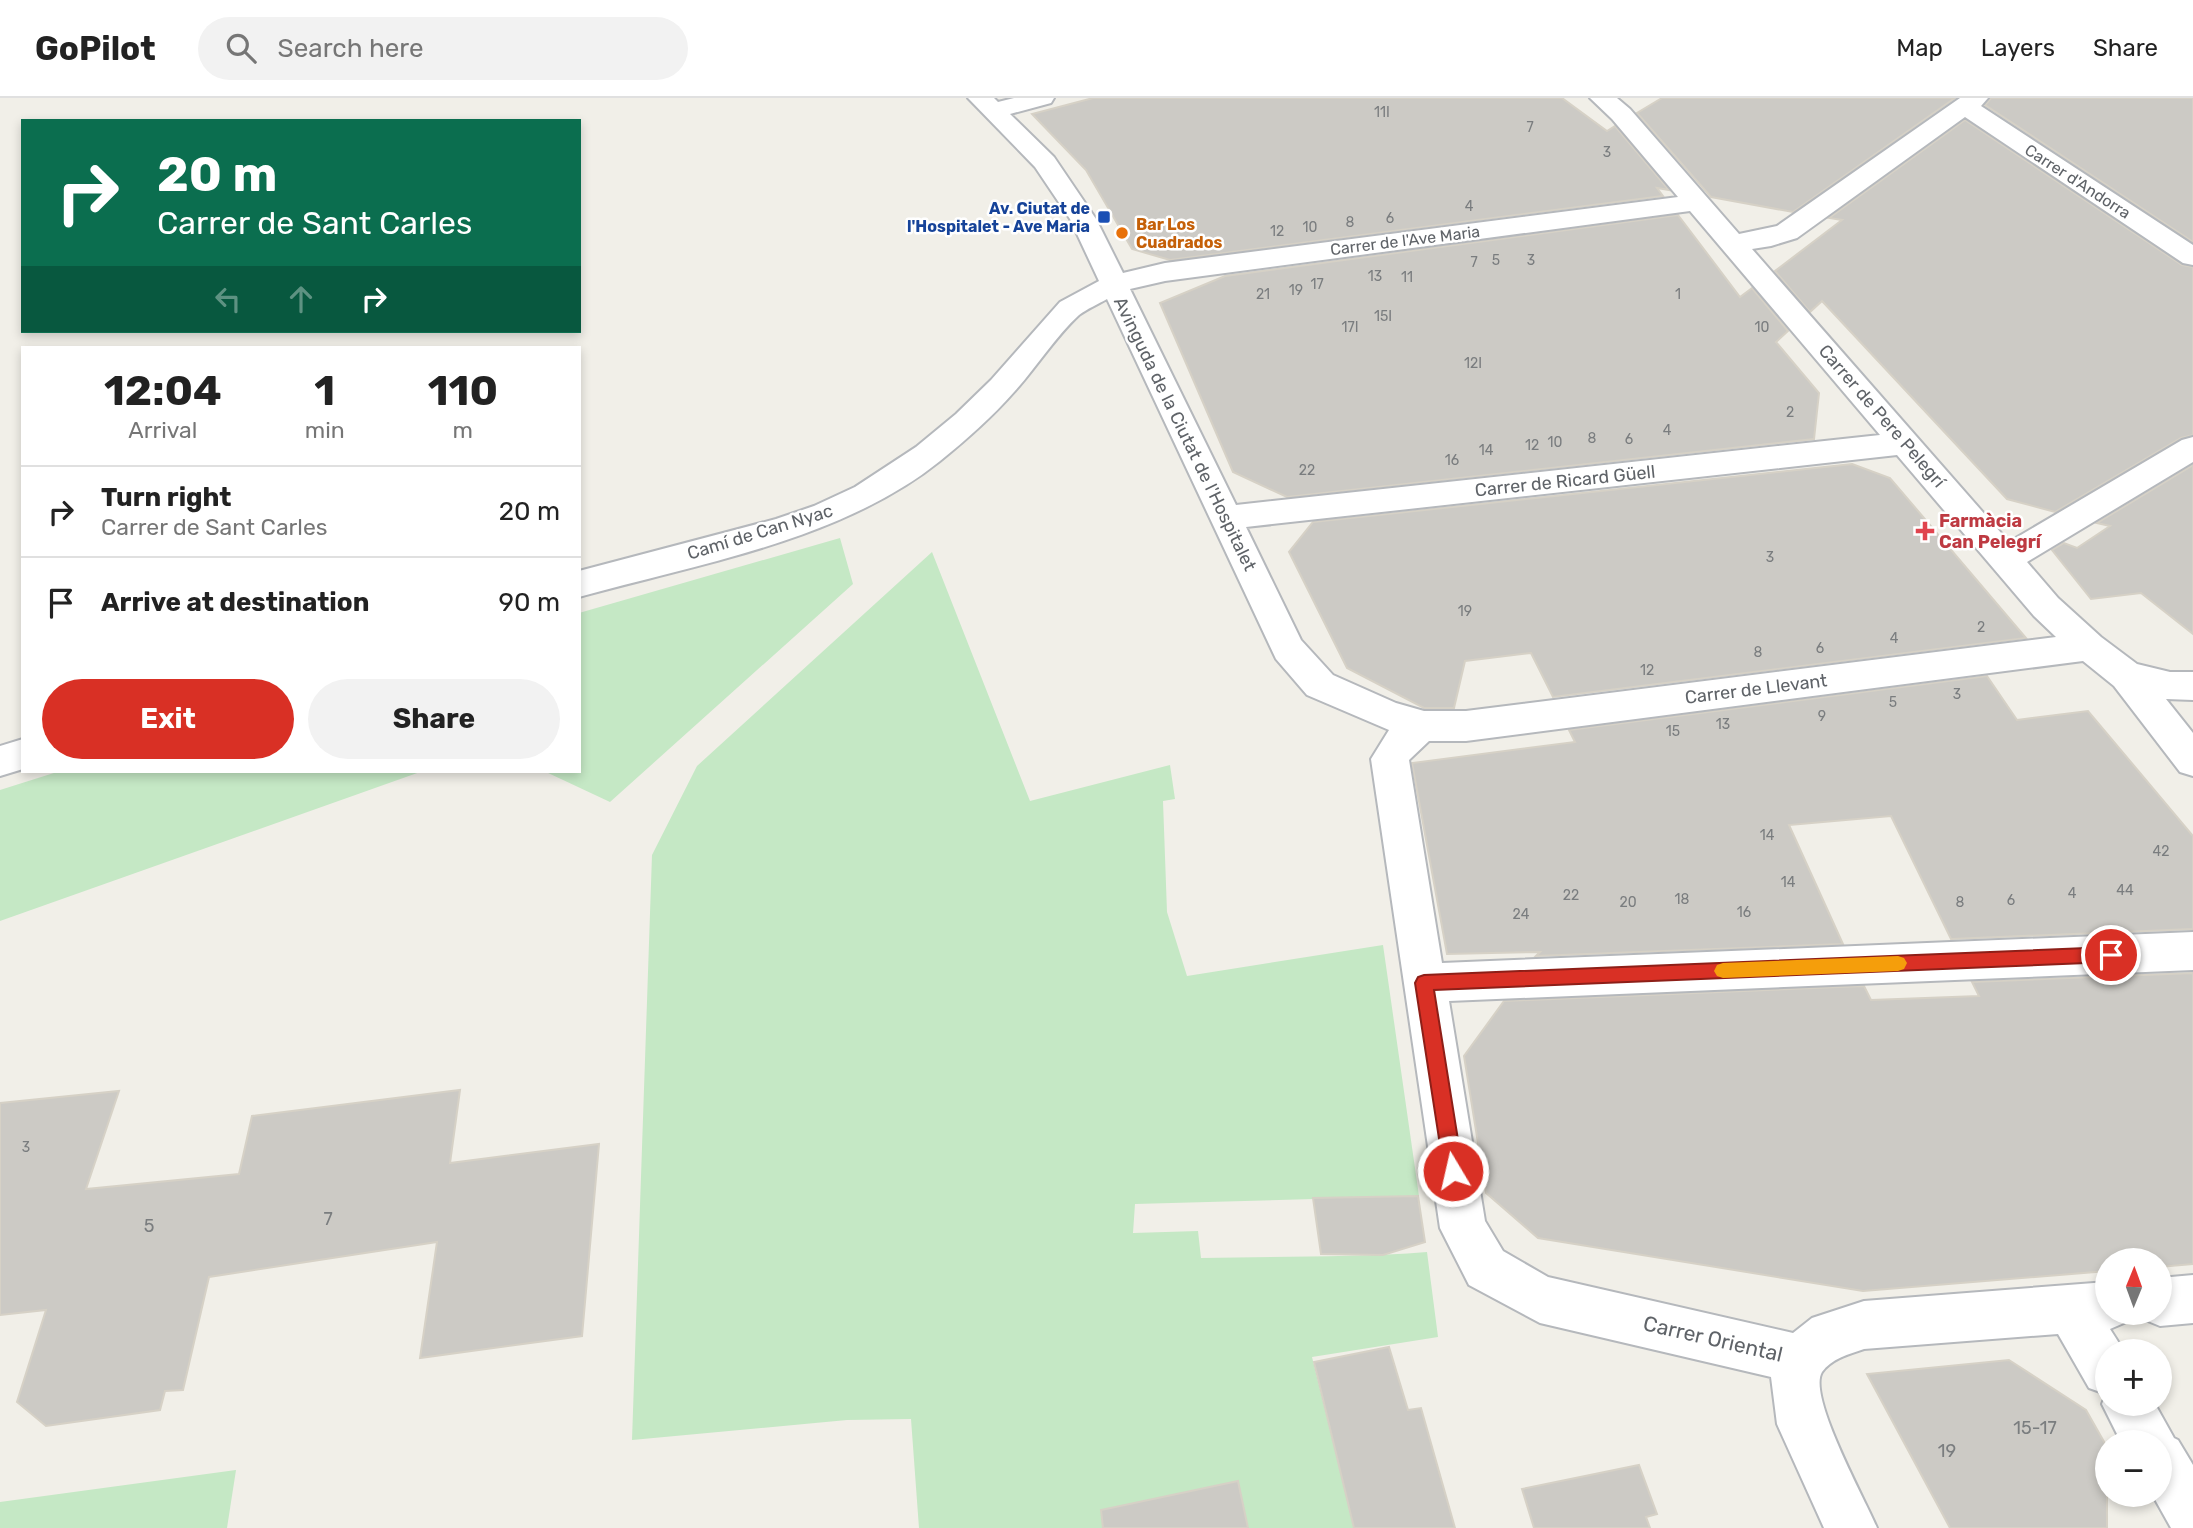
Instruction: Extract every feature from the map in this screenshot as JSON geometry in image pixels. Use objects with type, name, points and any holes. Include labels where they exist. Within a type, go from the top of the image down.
[{"type":"street","points":[[987,104],[1042,98]]},
{"type":"street","name":"Carrer de Pere Pelegrí","points":[[1602,98],[1621,114],[2046,607],[2088,647],[2127,676],[2193,761]]},
{"type":"street","points":[[1732,243],[1771,239],[1787,232],[1935,130],[1970,102]]},
{"type":"street","name":"Carrer d'Andorra","points":[[1970,102],[2193,257]]},
{"type":"street","name":"Avinguda de la Ciutat de l'Hospitalet","points":[[987,104],[1045,162],[1083,219],[1288,649],[1302,668],[1320,685],[1387,715],[1424,726]]},
{"type":"street","name":"Carrer de l'Ave Maria","points":[[1114,284],[1165,272],[1697,202]]},
{"type":"street","name":"Camí de Can Nyac","points":[[581,583],[782,529],[826,514],[866,495],[927,455],[967,421],[1002,387],[1070,308],[1114,284]]},
{"type":"street","name":"Carrer de Ricard Güell","points":[[1226,518],[1904,443]]},
{"type":"street","points":[[2004,559],[2043,539],[2193,448]]},
{"type":"street","name":"Carrer de Llevant","points":[[1424,726],[1466,726],[2088,647]]},
{"type":"street","points":[[2127,676],[2171,686],[2193,686]]},
{"type":"street","points":[[1424,726],[1407,735],[1396,746],[1390,759],[1424,983],[2193,951]]},
{"type":"street","points":[[0,761],[21,755]]},
{"type":"street","name":"Carrer Oriental","points":[[1424,983],[1463,1228],[1486,1268],[1540,1299],[1800,1359],[1829,1335],[1864,1325],[2089,1307]]},
{"type":"street","points":[[2172,1301],[2193,1300]]},
{"type":"street","points":[[2089,1307],[2098,1339]]},
{"type":"street","points":[[1800,1359],[1795,1382],[1802,1424],[1851,1528]]},
{"type":"street","points":[[2172,1479],[2193,1515]]},
{"type":"green space","points":[[840,538],[853,584],[610,802],[548,773],[581,773],[581,612]]},
{"type":"green space","points":[[932,552],[1030,801],[1170,765],[1175,799],[1163,801],[1167,912],[1187,976],[1383,945],[1419,1196],[1135,1204],[1133,1233],[1198,1231],[1201,1258],[1427,1252],[1438,1337],[1312,1357],[1354,1528],[1248,1528],[1238,1481],[1157,1498],[1162,1528],[919,1528],[911,1419],[847,1420],[632,1440],[652,855],[697,766]]},
{"type":"green space","points":[[54,773],[417,773],[0,921],[0,790]]},
{"type":"green space","points":[[236,1470],[227,1528],[0,1528],[0,1502]]},
{"type":"building","points":[[1093,98],[1562,98],[1607,131],[1615,126],[1669,190],[1657,188],[1663,196],[1170,260],[1132,249],[1086,170],[1032,114]]},
{"type":"building","points":[[1662,98],[1955,98],[1793,212],[1711,197],[1637,113]]},
{"type":"building","points":[[1991,98],[2193,98],[2193,242],[1985,105]]},
{"type":"building","points":[[1965,120],[2182,265],[2193,267],[2193,435],[2181,438],[2055,512],[2007,499],[1822,301],[1810,312],[1775,271],[1842,220],[1829,218]]},
{"type":"building","points":[[1678,215],[1740,297],[1752,288],[1788,331],[1776,342],[1819,393],[1814,439],[1287,497],[1233,472],[1160,303],[1225,276]]},
{"type":"building","points":[[1852,464],[1890,478],[2026,638],[1553,697],[1531,653],[1465,661],[1454,708],[1424,708],[1347,668],[1289,552],[1313,522]]},
{"type":"building","points":[[2193,465],[2193,634],[2141,593],[2091,599],[2052,550],[2064,543],[2077,548],[2110,526],[2097,523]]},
{"type":"building","points":[[1987,676],[2017,720],[2088,711],[2193,836],[2193,929],[1951,939],[1891,816],[1789,825],[1843,944],[1536,956],[1540,952],[1447,954],[1412,763],[1575,742],[1569,730]]},
{"type":"building","points":[[2193,973],[2193,1264],[2172,1266],[2172,1248],[2095,1248],[2095,1272],[1863,1291],[1538,1238],[1486,1193],[1464,1056],[1504,1001],[1864,986],[1871,1000],[1979,996],[1972,982]]},
{"type":"building","points":[[460,1090],[450,1163],[599,1144],[582,1336],[420,1358],[437,1242],[209,1277],[183,1390],[165,1391],[160,1410],[46,1426],[17,1402],[46,1310],[0,1315],[0,1103],[119,1091],[86,1189],[239,1174],[252,1116]]},
{"type":"building","points":[[1418,1196],[1425,1242],[1383,1255],[1321,1254],[1313,1198]]},
{"type":"building","points":[[1389,1347],[1408,1410],[1421,1408],[1455,1528],[1354,1528],[1314,1362]]},
{"type":"building","points":[[2009,1360],[2086,1410],[2097,1430],[2095,1430],[2095,1507],[2107,1507],[2107,1528],[1950,1528],[1867,1374]]},
{"type":"building","points":[[1639,1465],[1657,1514],[1646,1517],[1650,1528],[1534,1528],[1522,1489]]},
{"type":"building","points":[[1238,1481],[1248,1528],[1103,1528],[1101,1510]]},
{"type":"slow traffic","points":[[1723,971],[1898,963]]},
{"type":"place","name":"Av. Ciutat de l'Hospitalet - Ave Maria","points":[[1104,217]]},
{"type":"place","name":"Bar Los Cuadrados","points":[[1122,233]]},
{"type":"place","name":"Farmàcia Can Pelegrí","points":[[1925,531]]},
{"type":"route","points":[[1453,1171],[1424,983],[2111,955]]}]
